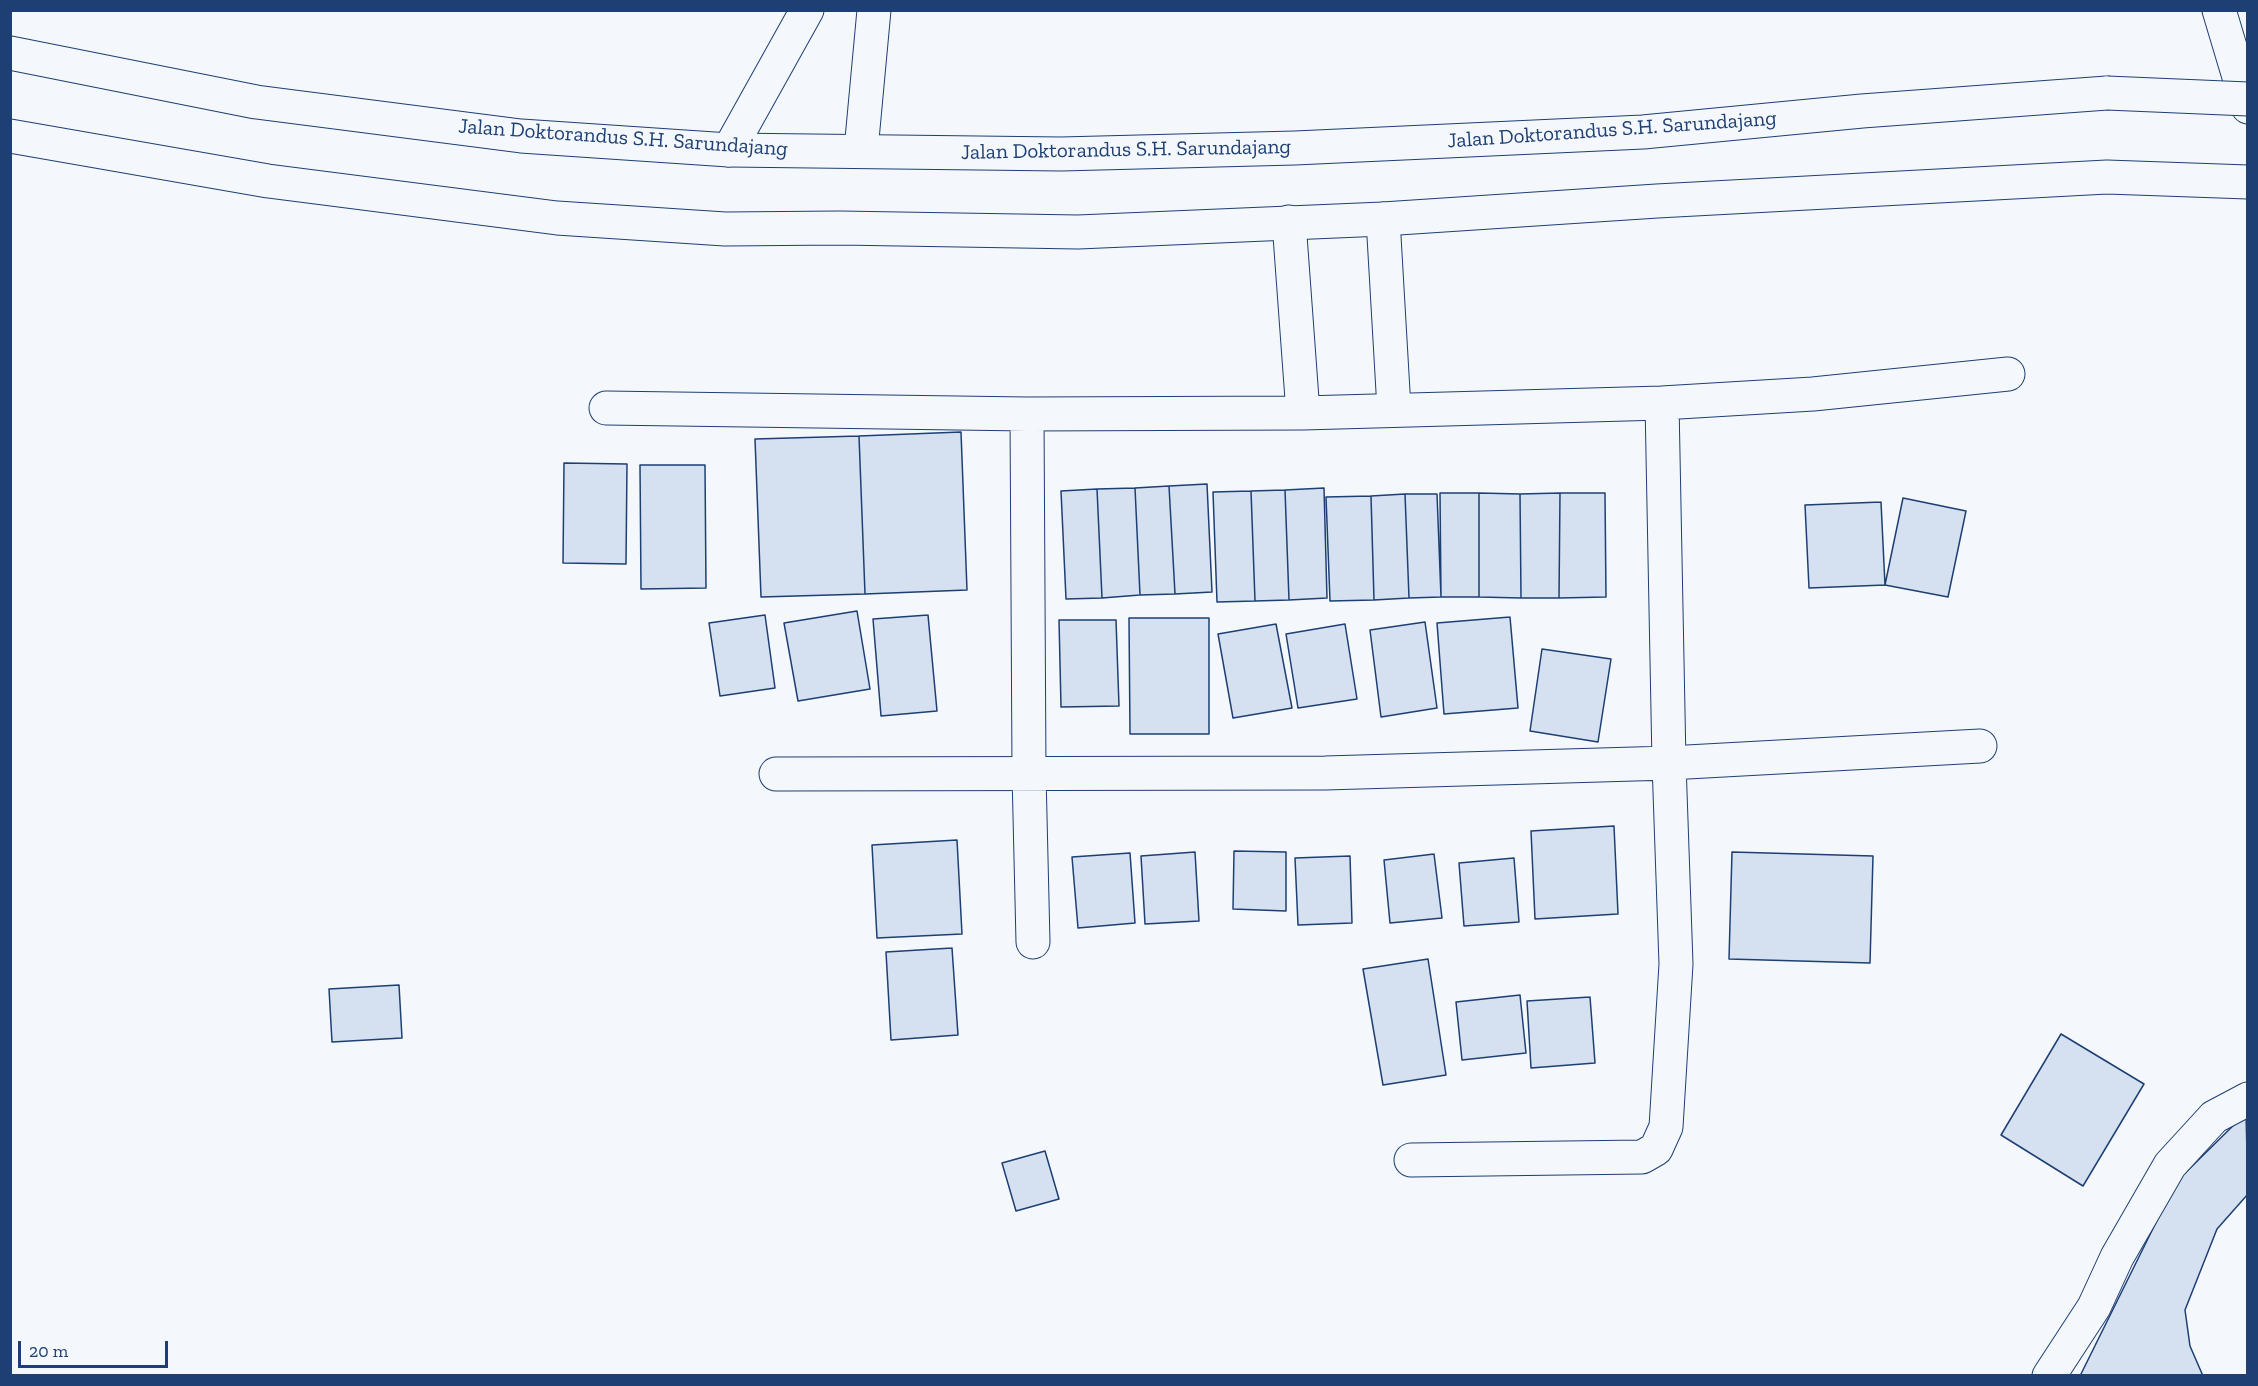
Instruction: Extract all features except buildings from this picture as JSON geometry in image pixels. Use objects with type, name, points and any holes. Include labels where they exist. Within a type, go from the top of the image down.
[{"type":"main road","points":[[729,150],[807,10]]},
{"type":"main road","points":[[861,150],[874,10]]},
{"type":"main road","points":[[2219,10],[2247,107]]},
{"type":"main road","name":"Jalan Doktorandus S.H. Sarundajang","points":[[10,53],[256,102],[521,136],[729,150],[1061,154],[1295,148],[1643,132],[1862,111],[2106,93],[2247,99]]},
{"type":"main road","points":[[10,136],[268,182],[557,218],[725,229],[840,228],[1078,232],[1383,219],[1657,201],[2107,177],[2247,182]]},
{"type":"main road","points":[[1383,219],[1394,409]]},
{"type":"main road","points":[[1289,222],[1303,412]]},
{"type":"main road","points":[[606,408],[1027,414],[1303,412],[1662,403],[1813,394],[2008,375]]},
{"type":"main road","points":[[1411,1160],[1642,1157],[1649,1155],[1660,1143],[1666,1127],[1676,964],[1669,763],[1662,403]]},
{"type":"main road","points":[[1027,414],[1029,774],[1033,942]]},
{"type":"main road","points":[[776,774],[1325,773],[1669,763],[1980,746]]},
{"type":"main road","points":[[2049,1376],[2094,1307],[2117,1257],[2170,1165],[2214,1117],[2247,1099]]}]
